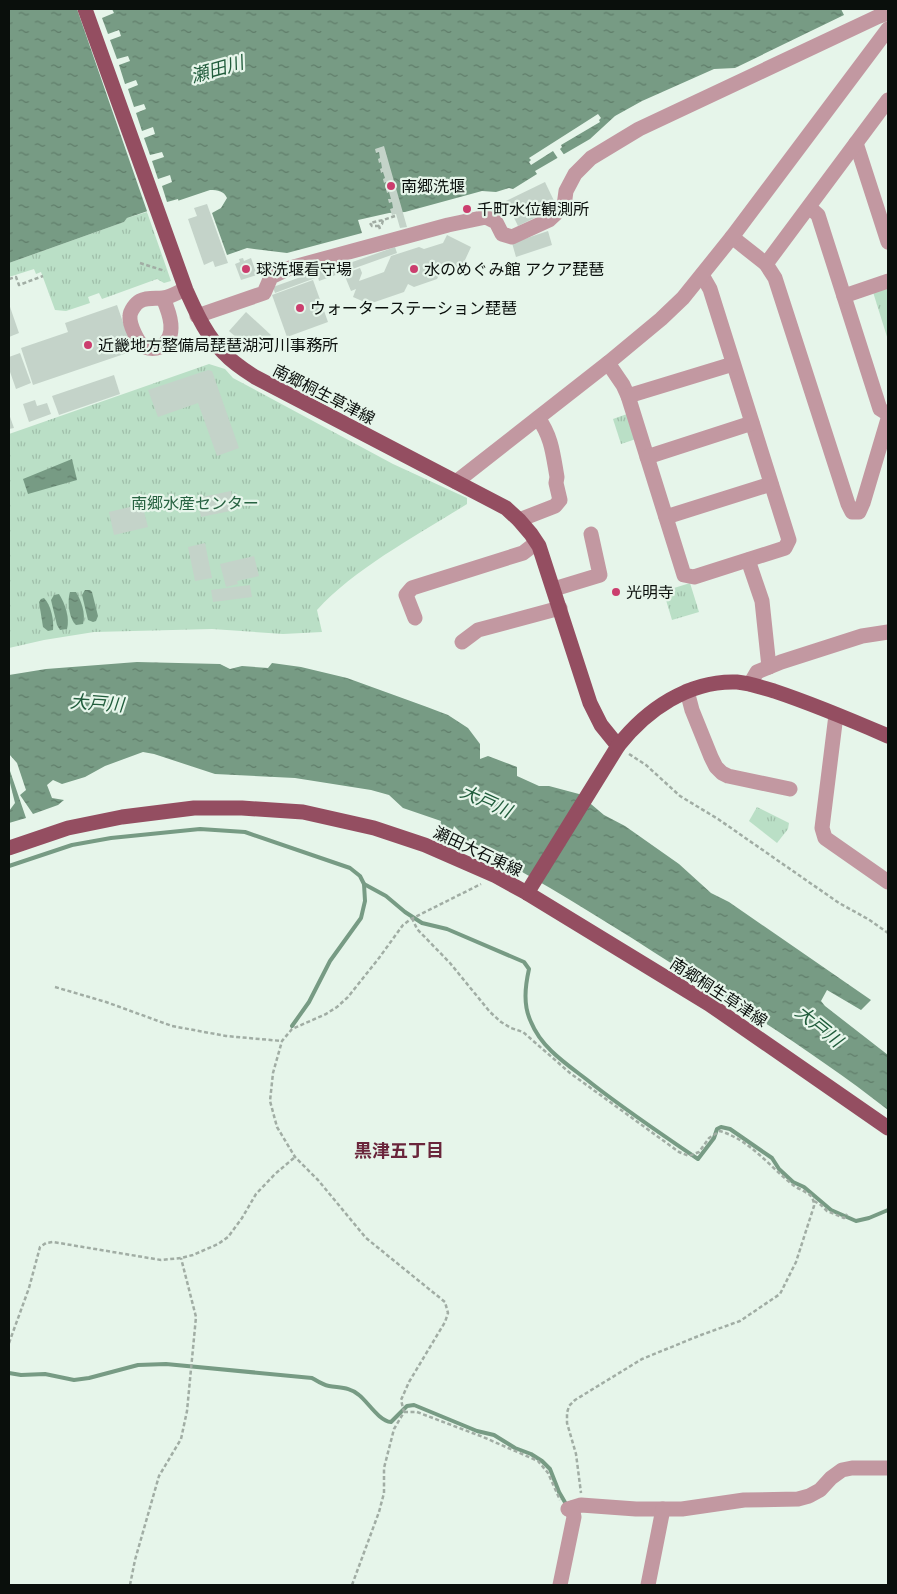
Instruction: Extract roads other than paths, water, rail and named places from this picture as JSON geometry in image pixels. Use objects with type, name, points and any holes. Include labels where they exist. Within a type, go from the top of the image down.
[{"type":"main road","name":"南郷桐生草津線","points":[[85,9],[185,289],[197,316],[212,339],[224,354],[255,377],[506,508],[519,520],[531,534],[543,557],[590,703],[614,752]]},
{"type":"main road","name":"瀬田大石東線","points":[[9,848],[68,828],[122,816],[194,808],[242,808],[303,812],[374,828],[426,845],[496,876],[530,888],[614,752],[639,722],[654,709],[687,691],[717,683],[738,682],[750,684],[809,703],[836,715],[886,732]]},
{"type":"main road","name":"南郷桐生草津線","points":[[530,888],[709,1004],[888,1128]]},
{"type":"street","points":[[197,316],[264,293],[271,277],[290,268],[448,225],[486,217],[496,222],[502,234],[512,237],[525,232],[549,220],[564,206],[566,191],[574,174],[592,158],[639,129],[888,12]]},
{"type":"street","points":[[456,482],[608,363],[661,318],[702,275],[886,36]]},
{"type":"street","points":[[766,264],[888,100]]},
{"type":"street","points":[[856,143],[886,224],[888,242]]},
{"type":"street","points":[[808,207],[818,215],[880,409],[888,414]]},
{"type":"street","points":[[732,237],[766,264],[776,278],[852,512],[858,512],[863,502],[888,419]]},
{"type":"street","points":[[608,363],[624,385],[628,396],[684,575],[694,577],[785,548],[789,540],[710,289],[702,275]]},
{"type":"street","points":[[844,296],[888,281]]},
{"type":"street","points":[[163,298],[185,289]]},
{"type":"street","points":[[628,396],[734,364]]},
{"type":"street","points":[[519,520],[555,506],[560,500],[550,439],[538,418]]},
{"type":"street","points":[[647,457],[752,423]]},
{"type":"street","points":[[666,517],[771,484]]},
{"type":"street","points":[[554,589],[600,574],[591,534]]},
{"type":"street","points":[[415,618],[406,595],[412,588],[524,553],[536,543]]},
{"type":"street","points":[[748,560],[762,601],[768,667]]},
{"type":"street","points":[[462,642],[478,630],[560,608]]},
{"type":"street","points":[[750,684],[757,672],[768,667],[862,636],[888,632]]},
{"type":"street","points":[[687,691],[692,710],[711,757],[716,767],[722,773],[728,776],[790,789]]},
{"type":"street","points":[[836,715],[822,828],[826,838],[885,876]]},
{"type":"street","points":[[560,1585],[574,1517],[574,1507],[682,1509],[744,1500],[798,1498],[809,1496],[820,1490],[842,1470],[852,1468],[888,1468]]},
{"type":"street","points":[[648,1585],[663,1509]]},
{"type":"water","name":"瀬田川","points":[[9,9],[841,9],[844,15],[735,68],[714,69],[642,101],[615,116],[590,139],[535,171],[537,174],[513,189],[509,188],[496,192],[482,191],[405,212],[389,213],[358,220],[362,233],[287,253],[247,248],[227,255],[212,213],[221,208],[227,198],[220,191],[210,190],[127,218],[124,222],[9,263]]},
{"type":"water","points":[[72,459],[77,480],[28,494],[23,479]]},
{"type":"water","points":[[85,590],[92,592],[98,616],[96,621],[93,622],[88,620],[82,595]]},
{"type":"water","points":[[70,592],[76,592],[80,599],[83,624],[76,625],[72,619],[69,605]]},
{"type":"water","points":[[59,594],[65,606],[68,620],[67,629],[60,630],[51,600],[54,595]]},
{"type":"water","points":[[44,598],[52,613],[53,630],[48,631],[43,627],[39,602]]},
{"type":"water","name":"大戸川","points":[[137,662],[220,664],[230,669],[242,666],[268,668],[272,663],[301,667],[347,678],[448,715],[468,728],[480,744],[480,759],[488,756],[517,767],[517,776],[539,786],[549,786],[579,794],[604,815],[625,826],[679,864],[711,893],[729,902],[871,1000],[861,1010],[827,990],[821,1001],[888,1055],[888,1110],[836,1071],[783,1035],[625,934],[551,888],[475,846],[475,840],[469,839],[467,845],[460,841],[461,833],[454,826],[450,839],[439,833],[441,821],[403,808],[389,795],[371,790],[295,778],[215,774],[143,752],[105,766],[85,777],[62,784],[53,780],[47,785],[52,798],[64,800],[58,805],[33,814],[20,795],[26,790],[17,763],[9,754],[9,675],[46,669]]},
{"type":"water","points":[[9,768],[26,818],[9,823],[9,811],[15,803],[9,779]]},
{"type":"waterway","points":[[9,866],[72,845],[111,838],[200,829],[245,832],[350,868],[360,876],[364,884],[386,896],[422,923],[447,929],[524,962],[529,969],[526,982],[528,1016],[535,1031],[547,1047],[562,1061],[613,1100],[698,1159],[714,1138],[717,1129],[721,1127],[730,1129],[772,1158],[779,1169],[793,1182],[804,1187],[831,1210],[856,1221],[888,1210]]},
{"type":"waterway","points":[[292,1026],[309,1002],[330,961],[361,918],[365,901],[364,884]]},
{"type":"waterway","points":[[9,1373],[21,1375],[45,1374],[74,1380],[138,1365],[166,1364],[312,1378],[320,1383],[356,1392],[378,1415],[387,1421],[391,1422],[407,1406],[414,1405],[477,1431],[494,1435],[542,1461],[550,1469],[559,1492],[566,1504],[569,1505]]},
{"type":"place","name":"南郷洗堰","points":[[391,186]]},
{"type":"place","name":"千町水位観測所","points":[[467,209]]},
{"type":"place","name":"球洗堰看守場","points":[[246,269]]},
{"type":"place","name":"水のめぐみ館 アクア琵琶","points":[[414,269]]},
{"type":"place","name":"ウォーターステーション琵琶","points":[[300,308]]},
{"type":"place","name":"近畿地方整備局琵琶湖河川事務所","points":[[88,345]]},
{"type":"place","name":"光明寺","points":[[616,592]]},
{"type":"district","name":"黒津五丁目","points":[[399,1150]]},
{"type":"park label","name":"南郷水産センター","points":[[195,503]]}]
